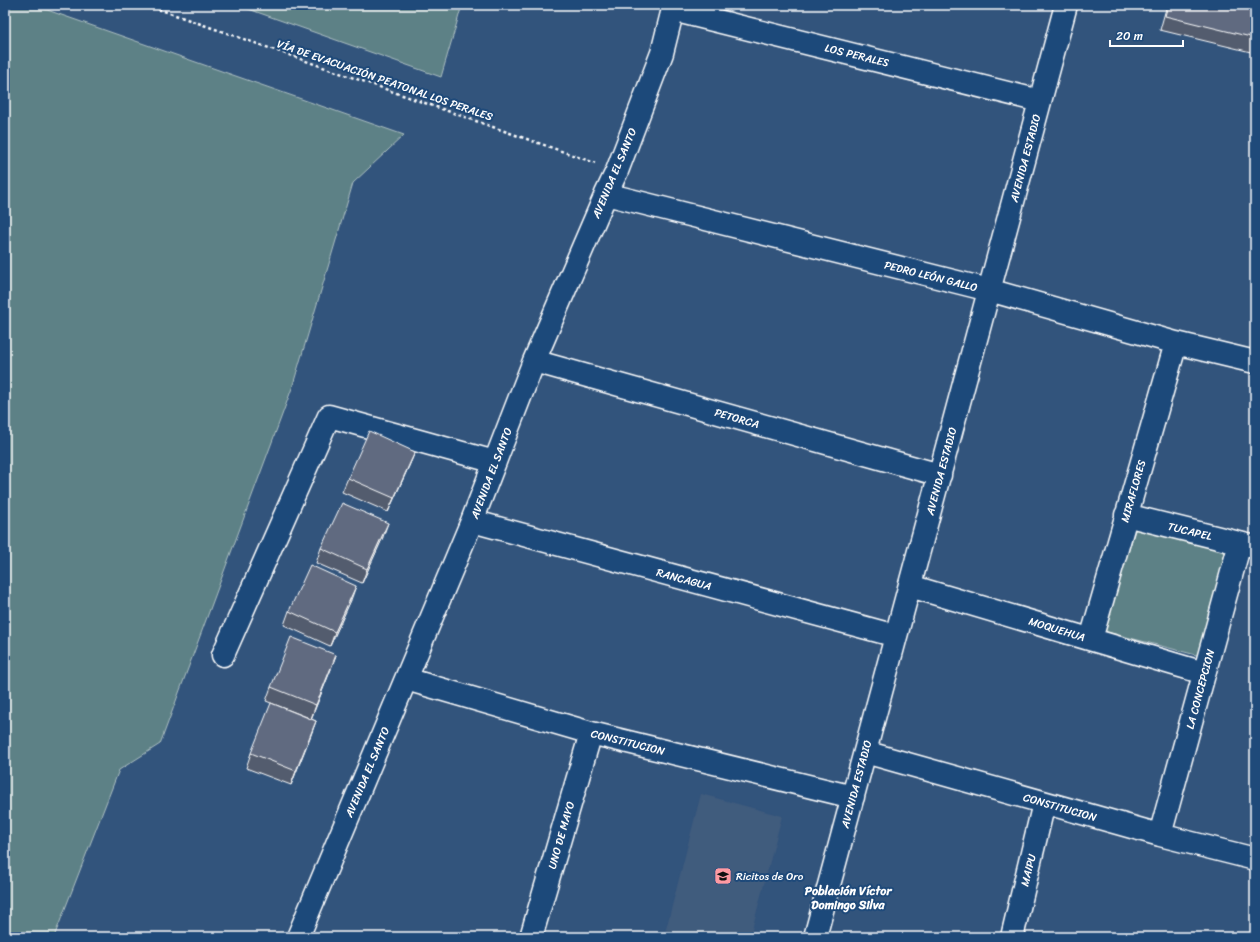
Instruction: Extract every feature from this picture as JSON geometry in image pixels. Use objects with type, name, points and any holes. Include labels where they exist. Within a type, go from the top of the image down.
[{"type":"street","name":"AVENIDA ESTADIO","points":[[815,937],[1066,5]]},
{"type":"street","name":"AVENIDA EL SANTO","points":[[298,937],[472,521],[534,361],[617,171],[662,53],[673,7]]},
{"type":"street","name":"LOS PERALES","points":[[673,7],[1040,101]]},
{"type":"street","name":"PEDRO LEÓN GALLO","points":[[606,194],[990,290],[1176,343],[1255,362]]},
{"type":"street","name":"MIRAFLORES","points":[[1091,640],[1176,343]]},
{"type":"street","name":"PETORCA","points":[[534,361],[940,475]]},
{"type":"street","points":[[223,655],[330,416],[495,462]]},
{"type":"street","name":"TUCAPEL","points":[[1126,515],[1247,545]]},
{"type":"street","name":"RANCAGUA","points":[[472,521],[896,636]]},
{"type":"street","name":"LA CONCEPCION","points":[[1160,835],[1204,673],[1247,545]]},
{"type":"street","name":"MOQUEHUA","points":[[910,586],[1204,673]]},
{"type":"street","name":"CONSTITUCION","points":[[406,679],[591,733],[853,797]]},
{"type":"street","name":"UNO DE MAYO","points":[[531,937],[591,733]]},
{"type":"street","name":"CONSTITUCION","points":[[865,752],[1160,835],[1255,860]]},
{"type":"street","name":"MAIPU","points":[[1012,937],[1044,802]]},
{"type":"path","name":"VÍA DE EVACUACIÓN PEATONAL LOS PERALES","points":[[147,5],[617,171]]},
{"type":"shaded area","name":"Ricitos de Oro","points":[[701,794],[782,816],[750,937],[664,937]]},
{"type":"green space","points":[[5,5],[33,5],[404,135],[353,183],[292,388],[160,744],[119,770],[54,937],[5,937]]},
{"type":"green space","points":[[237,5],[462,5],[441,77]]},
{"type":"green space","points":[[1138,521],[1229,551],[1200,656],[1103,631]]},
{"type":"building","points":[[1168,5],[1255,5],[1255,38],[1165,16]]},
{"type":"building","points":[[369,431],[415,452],[394,498],[348,478]]},
{"type":"building","points":[[342,503],[388,523],[367,569],[321,548]]},
{"type":"building","points":[[310,565],[356,586],[335,632],[289,611]]},
{"type":"building","points":[[291,637],[336,655],[316,705],[271,687]]},
{"type":"building","points":[[271,703],[316,721],[296,771],[251,753]]},
{"type":"place","name":"Ricitos de Oro","points":[[723,876]]},
{"type":"district","name":"Población Víctor Domingo Silva","points":[[848,898]]}]
